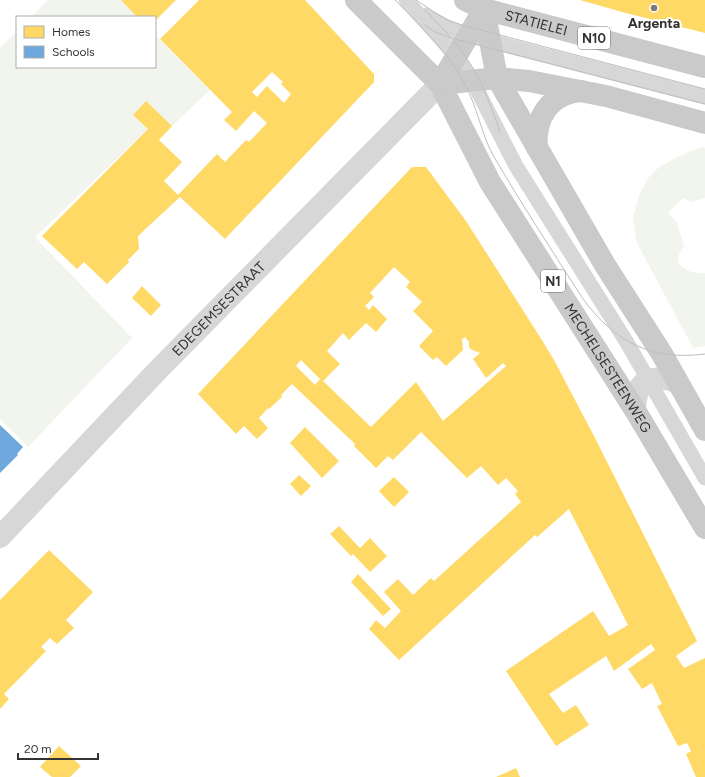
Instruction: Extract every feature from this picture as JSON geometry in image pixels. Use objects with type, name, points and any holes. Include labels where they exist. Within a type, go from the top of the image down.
[{"type":"main road","name":"N1","points":[[356,0],[440,84]]},
{"type":"main road","points":[[440,84],[469,34],[474,5]]},
{"type":"main road","points":[[474,5],[490,41],[498,78],[605,265],[640,317],[705,430]]},
{"type":"main road","name":"STATIELEI","points":[[474,5],[705,67]]},
{"type":"main road","points":[[440,84],[498,78],[529,81],[585,91],[705,123]]},
{"type":"main road","name":"MECHELSESTEENWEG","points":[[440,84],[493,188],[635,410],[705,528]]},
{"type":"main road","points":[[537,148],[536,138],[539,123],[546,108],[558,97],[571,92],[585,91]]},
{"type":"street","name":"EDEGEMSESTRAAT","points":[[0,537],[158,370],[440,84]]},
{"type":"street","points":[[635,410],[636,397],[639,389],[649,380],[668,378],[678,383]]},
{"type":"lane","points":[[410,3],[436,22],[453,30],[705,97]]},
{"type":"lane","points":[[410,3],[456,56],[472,80],[516,166],[626,340],[705,478]]},
{"type":"shaded area","points":[[48,0],[121,0],[137,16],[32,16]]},
{"type":"shaded area","points":[[16,32],[16,68],[156,68],[156,36],[210,90],[172,126],[146,102],[133,115],[148,129],[35,237],[132,338],[28,447],[0,419],[0,48]]},
{"type":"shaded area","points":[[702,147],[705,148],[705,198],[691,202],[683,198],[668,213],[676,221],[684,246],[679,254],[678,263],[690,271],[705,273],[705,346],[693,348],[636,241],[633,217],[640,193],[649,177],[659,167],[688,152]]},
{"type":"building: Homes","points":[[121,0],[176,0],[156,20],[156,16],[136,16]]},
{"type":"building: Homes","points":[[199,0],[305,0],[374,74],[374,82],[225,239],[180,197],[138,236],[139,249],[128,260],[129,262],[107,284],[84,262],[77,269],[42,236],[148,129],[133,115],[146,101],[172,126],[159,140],[182,162],[164,181],[178,195],[217,154],[225,162],[246,140],[249,142],[267,123],[254,111],[236,131],[224,120],[232,112],[160,39]],"holes":[[[272,72],[283,82],[281,84],[291,94],[284,103],[267,86],[257,97],[252,92]]]},
{"type":"building: Homes","points":[[580,0],[705,0],[705,33],[622,12]]},
{"type":"building: Homes","points":[[412,167],[426,167],[466,221],[540,337],[554,360],[594,436],[697,641],[676,656],[684,668],[705,658],[705,777],[696,777],[686,754],[691,751],[687,743],[678,746],[657,706],[662,704],[652,683],[642,689],[628,669],[655,650],[651,644],[614,671],[606,656],[549,694],[563,713],[576,705],[589,725],[556,746],[506,671],[593,611],[609,636],[628,625],[569,509],[537,537],[535,535],[399,660],[369,629],[376,620],[385,628],[401,611],[384,592],[398,579],[413,595],[431,578],[434,581],[521,502],[515,494],[518,491],[506,478],[498,485],[481,466],[467,478],[421,432],[393,460],[388,456],[376,468],[354,446],[355,444],[292,384],[281,395],[282,397],[269,409],[268,408],[259,418],[268,428],[257,439],[244,426],[236,434],[198,394]],"holes":[[[394,267],[410,282],[406,287],[422,302],[413,311],[433,331],[419,346],[433,360],[437,357],[446,366],[463,350],[462,339],[465,337],[469,342],[469,347],[480,353],[473,359],[486,378],[503,363],[506,366],[443,421],[416,382],[371,427],[323,381],[340,364],[327,351],[343,333],[349,340],[366,323],[376,332],[387,319],[373,305],[369,310],[365,306],[374,297],[370,293]],[[301,360],[320,379],[315,385],[296,366]]]},
{"type":"building: Homes","points":[[142,286],[161,305],[151,316],[132,298]]},
{"type":"building: Homes","points":[[305,427],[339,461],[322,478],[290,443]]},
{"type":"building: Homes","points":[[299,475],[311,486],[301,496],[290,484]]},
{"type":"building: Homes","points":[[394,477],[409,492],[394,507],[379,491]]},
{"type":"building: Homes","points":[[339,526],[360,548],[370,538],[387,556],[370,572],[353,554],[351,556],[330,534]]},
{"type":"building: Homes","points":[[49,550],[93,592],[66,620],[74,628],[57,644],[50,638],[41,647],[46,651],[4,694],[9,699],[0,709],[0,600]]},
{"type":"building: Homes","points":[[358,574],[391,609],[383,616],[351,582]]},
{"type":"building: Homes","points":[[59,746],[81,766],[70,777],[52,777],[40,767]]},
{"type":"building: Homes","points":[[516,768],[520,777],[496,777]]},
{"type":"building: Schools","points":[[0,425],[23,447],[17,454],[18,455],[0,473]]},
{"type":"tram line","points":[[395,0],[437,44],[455,68],[470,95],[494,157],[583,299],[595,314],[621,337],[651,351],[668,354],[705,354]]},
{"type":"tram line","points":[[416,0],[445,19],[462,25],[705,89]]},
{"type":"tram line","points":[[425,10],[452,39],[467,58],[488,99],[500,132]]},
{"type":"tram line","points":[[425,25],[433,31],[451,38],[705,104]]},
{"type":"place","name":"Argenta","points":[[654,8]]}]
